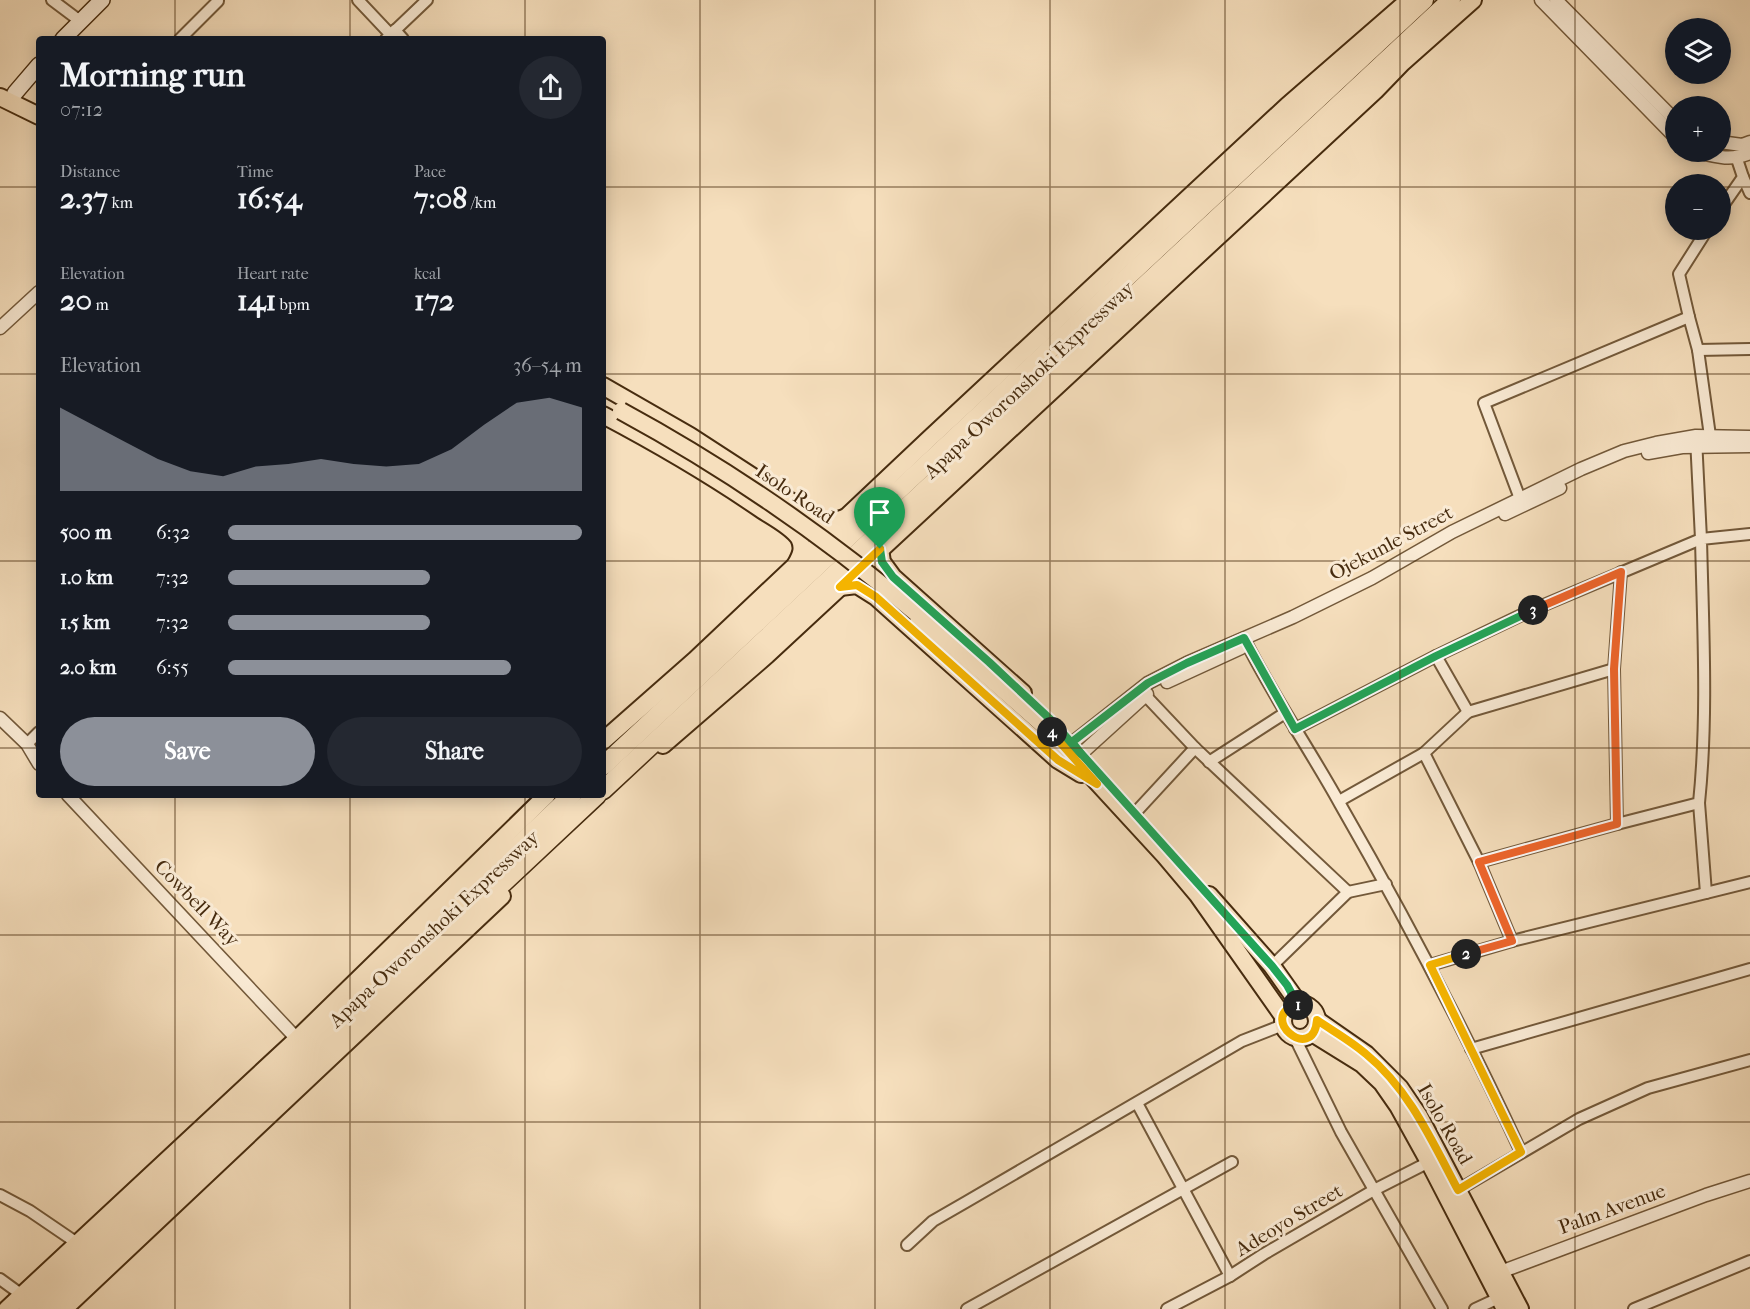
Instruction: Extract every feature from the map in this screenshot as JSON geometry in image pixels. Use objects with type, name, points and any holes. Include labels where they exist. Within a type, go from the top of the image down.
[{"type":"highway","name":"Apapa-Oworonshoki Expressway","points":[[606,763],[1424,0]]},
{"type":"highway","name":"Apapa-Oworonshoki Expressway","points":[[606,786],[1451,0]]},
{"type":"highway","name":"Apapa-Oworonshoki Expressway","points":[[25,1302],[569,798]]},
{"type":"highway","name":"Apapa-Oworonshoki Expressway","points":[[48,1309],[594,798]]},
{"type":"main road","points":[[66,36],[102,0]]},
{"type":"main road","name":"Apapa-Oworonshoki Expressway","points":[[606,738],[695,660],[1287,106],[1409,0]]},
{"type":"main road","name":"Apapa-Oworonshoki Expressway","points":[[64,1309],[658,749],[750,670],[1375,91],[1402,63],[1473,0]]},
{"type":"main road","points":[[5,92],[36,67]]},
{"type":"main road","points":[[5,92],[36,102]]},
{"type":"main road","points":[[5,92],[36,114]]},
{"type":"main road","points":[[606,388],[690,436],[821,521],[830,523],[845,518]]},
{"type":"main road","name":"Isolo Road","points":[[606,404],[676,441],[812,530],[875,578],[1050,731],[1197,894],[1283,1020]]},
{"type":"main road","points":[[606,417],[676,454],[795,533],[802,547],[802,553],[796,564]]},
{"type":"main road","points":[[880,549],[882,562],[893,577],[1004,675],[1051,720],[1272,966],[1299,1004],[1309,1007],[1316,1015],[1315,1026],[1304,1038],[1295,1038],[1287,1033],[1283,1020],[1289,1008],[1299,1004]]},
{"type":"main road","points":[[840,587],[857,585],[876,597],[1058,760],[1097,784]]},
{"type":"main road","points":[[1050,731],[1076,748]]},
{"type":"main road","name":"Apapa-Oworonshoki Expressway","points":[[7,1309],[25,1302],[77,1243],[297,1039],[544,798]]},
{"type":"main road","name":"Isolo Road","points":[[1315,1026],[1382,1083],[1398,1106],[1495,1274]]},
{"type":"main road","name":"Isolo Road","points":[[1315,1026],[1366,1054],[1400,1088],[1419,1116],[1458,1190],[1505,1300],[1520,1309]]},
{"type":"street","points":[[52,0],[80,21]]},
{"type":"street","points":[[358,0],[391,35],[427,0]]},
{"type":"street","points":[[1541,0],[1665,127]]},
{"type":"street","points":[[1556,0],[1665,110]]},
{"type":"street","points":[[183,36],[218,1]]},
{"type":"street","points":[[1731,144],[1747,147],[1737,159]]},
{"type":"street","points":[[1731,158],[1737,159]]},
{"type":"street","points":[[1737,159],[1750,193]]},
{"type":"street","points":[[1731,194],[1743,177]]},
{"type":"street","points":[[1701,240],[1679,274],[1698,350],[1711,441]]},
{"type":"street","points":[[0,328],[36,295]]},
{"type":"street","points":[[1521,502],[1484,403],[1689,317]]},
{"type":"street","points":[[1698,350],[1750,349]]},
{"type":"street","name":"Ojekunle Street","points":[[1076,748],[1148,683],[1187,663],[1246,642],[1333,606],[1521,502],[1625,459],[1697,441],[1750,437]]},
{"type":"street","points":[[1697,441],[1704,686],[1703,769],[1699,803],[1706,893]]},
{"type":"street","name":"Ojekunle Street","points":[[1711,441],[1750,446]]},
{"type":"street","points":[[1295,729],[1436,656],[1532,610],[1701,539],[1750,534]]},
{"type":"street","points":[[1617,824],[1614,669],[1621,572]]},
{"type":"street","points":[[1246,642],[1285,713],[1339,801],[1430,965],[1521,1152]]},
{"type":"street","name":"Ojekunle Street","points":[[1076,748],[1145,695],[1246,642]]},
{"type":"street","points":[[1436,656],[1468,712]]},
{"type":"street","points":[[1339,801],[1424,753],[1468,712],[1614,669]]},
{"type":"street","points":[[1145,695],[1209,762],[1348,892]]},
{"type":"street","points":[[1209,762],[1285,713]]},
{"type":"street","points":[[0,718],[27,744],[36,759]]},
{"type":"street","points":[[27,744],[36,735]]},
{"type":"street","points":[[1135,813],[1195,748]]},
{"type":"street","points":[[1424,753],[1479,862],[1512,941]]},
{"type":"street","name":"Cowbell Way","points":[[71,798],[297,1039]]},
{"type":"street","points":[[1479,862],[1699,803]]},
{"type":"street","points":[[1430,965],[1512,941],[1750,882]]},
{"type":"street","points":[[1272,966],[1348,892],[1386,884]]},
{"type":"street","points":[[1470,1048],[1750,969]]},
{"type":"street","points":[[907,1245],[933,1221],[1242,1041],[1283,1020]]},
{"type":"street","points":[[1295,1038],[1341,1132],[1442,1309]]},
{"type":"street","points":[[1458,1190],[1580,1119],[1648,1088],[1750,1060]]},
{"type":"street","points":[[1137,1103],[1230,1276]]},
{"type":"street","points":[[967,1309],[1232,1162]]},
{"type":"street","name":"Adeoyo Street","points":[[1167,1309],[1230,1276],[1374,1190],[1430,1162]]},
{"type":"street","name":"Palm Avenue","points":[[1495,1274],[1706,1195],[1750,1181]]},
{"type":"street","points":[[0,1195],[30,1211],[77,1243]]},
{"type":"street","points":[[1634,1309],[1750,1261]]},
{"type":"street","points":[[0,1279],[25,1302]]},
{"type":"street","points":[[1475,1309],[1505,1300]]},
{"type":"route","points":[[880,549],[840,587],[857,585],[876,597],[1058,760],[1097,784],[1050,731],[1081,754],[1072,742],[1148,683],[1244,638],[1295,729],[1436,656],[1532,610],[1621,572],[1614,669],[1617,824],[1479,862],[1512,941],[1430,965],[1521,1152],[1458,1190],[1419,1116],[1400,1088],[1366,1054],[1317,1020],[1316,1027],[1309,1036],[1300,1039],[1287,1033],[1283,1025],[1283,1016],[1289,1008],[1299,1004],[1272,966],[1081,754],[1051,720],[887,571],[880,558],[880,549]]}]
